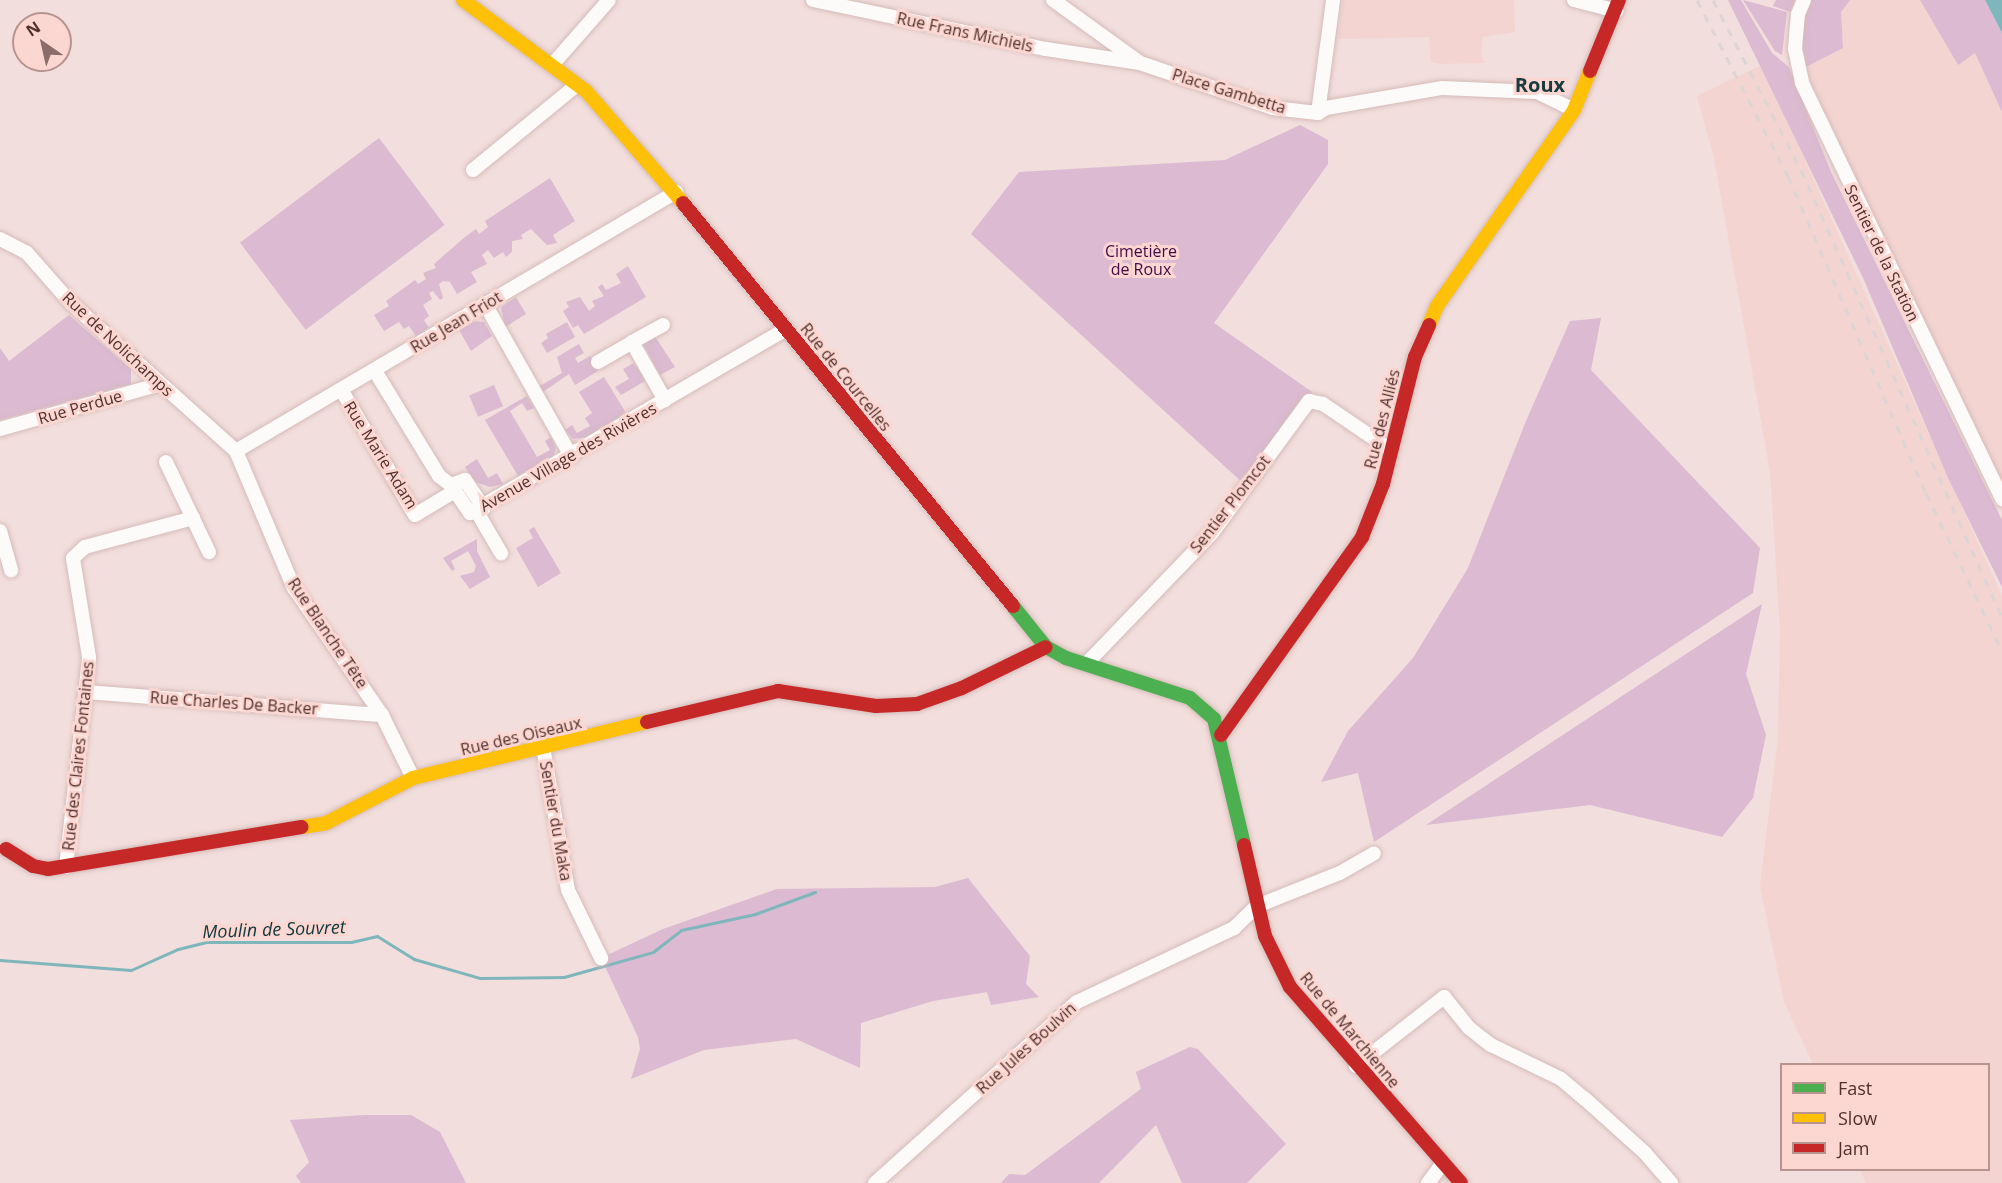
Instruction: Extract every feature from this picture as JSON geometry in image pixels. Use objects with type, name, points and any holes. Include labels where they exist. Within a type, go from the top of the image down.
[{"type":"street","name":"Rue de Courcelles","points":[[464,0],[578,85],[625,132],[1046,647],[1086,664],[1190,698],[1214,719],[1221,735]]},
{"type":"street","points":[[552,65],[609,0]]},
{"type":"street","name":"Rue Frans Michiels","points":[[813,0],[1046,49]]},
{"type":"street","points":[[1318,113],[1333,0]]},
{"type":"street","points":[[1574,0],[1618,5]]},
{"type":"street","name":"Sentier de la Station","points":[[1804,0],[1798,14],[1795,49],[1802,83],[2002,499]]},
{"type":"street","name":"Place Gambetta","points":[[1055,2],[1140,63]]},
{"type":"street","name":"Rue des Alliés","points":[[1221,735],[1350,557],[1369,523],[1415,357],[1437,306],[1574,110],[1618,5]]},
{"type":"street","name":"Place Gambetta","points":[[1046,49],[1140,63],[1274,108],[1318,113]]},
{"type":"street","points":[[473,170],[578,85]]},
{"type":"street","points":[[1318,113],[1326,108],[1442,88],[1537,92],[1574,110]]},
{"type":"street","name":"Rue Jean Friot","points":[[236,451],[342,391],[484,304],[676,192]]},
{"type":"street","name":"Rue de Nolichamps","points":[[0,238],[27,253],[71,303],[236,451]]},
{"type":"street","points":[[484,304],[571,456]]},
{"type":"street","points":[[598,362],[663,325]]},
{"type":"street","name":"Avenue Village des Rivières","points":[[477,511],[786,329]]},
{"type":"street","name":"Avenue Village des Rivières","points":[[632,342],[665,400]]},
{"type":"street","points":[[375,371],[439,476],[453,488],[465,480],[477,511],[501,553]]},
{"type":"street","name":"Rue Perdue","points":[[0,429],[160,384]]},
{"type":"street","name":"Rue Marie Adam","points":[[342,391],[415,515],[453,488]]},
{"type":"street","name":"Sentier Plomcot","points":[[1086,664],[1212,532],[1309,401],[1323,404],[1391,450]]},
{"type":"street","name":"Rue Blanche Tête","points":[[236,451],[294,588],[382,715],[413,778]]},
{"type":"street","points":[[166,462],[209,552]]},
{"type":"street","name":"Rue des Claires Fontaines","points":[[66,867],[87,692],[88,637],[73,558],[84,548],[193,518]]},
{"type":"street","points":[[0,531],[11,570]]},
{"type":"street","name":"Rue des Oiseaux","points":[[6,849],[33,866],[48,869],[326,823],[413,778],[778,691],[876,706],[917,704],[962,688],[1046,647]]},
{"type":"street","name":"Rue Charles De Backer","points":[[87,692],[382,715]]},
{"type":"street","name":"Rue de Marchienne","points":[[1221,735],[1265,936],[1290,987],[1356,1066],[1461,1183]]},
{"type":"street","name":"Sentier du Maka","points":[[543,747],[568,890],[601,958]]},
{"type":"street","points":[[1257,906],[1340,873],[1374,853]]},
{"type":"street","name":"Rue Jules Boulvin","points":[[875,1183],[1077,1002],[1234,928],[1257,906]]},
{"type":"street","points":[[1356,1066],[1444,997],[1469,1028],[1491,1045],[1561,1079],[1645,1153],[1671,1183]]},
{"type":"street","points":[[1428,1183],[1443,1163]]},
{"type":"shaded area","points":[[1343,0],[1514,0],[1515,32],[1483,37],[1481,55],[1485,63],[1440,64],[1431,62],[1429,37],[1338,39]]},
{"type":"shaded area","points":[[1850,0],[1920,0],[1958,65],[1975,53],[2002,112],[2002,488],[1809,78],[1806,67],[1843,48],[1841,12]]},
{"type":"shaded area","points":[[1762,65],[2002,596],[2002,1183],[1866,1183],[1860,1171],[1990,1171],[1990,1063],[1813,1063],[1784,1002],[1760,886],[1778,737],[1780,631],[1770,472],[1714,158],[1697,96]]},
{"type":"green space","points":[[1728,0],[1741,0],[1772,53],[1789,67],[1831,172],[2002,520],[2002,587],[1948,478],[1864,280]]},
{"type":"green space","points":[[1743,0],[1787,12],[1782,55],[1775,51]]},
{"type":"green space","points":[[1776,0],[1795,0],[1790,12],[1773,6]]},
{"type":"green space","points":[[1812,0],[1850,0],[1841,12],[1843,48],[1806,67],[1800,25]]},
{"type":"green space","points":[[1920,0],[1985,0],[2002,33],[2002,112],[1975,53],[1958,65]]},
{"type":"green space","name":"Cimetière de Roux","points":[[1300,125],[1328,140],[1328,164],[1214,323],[1312,392],[1244,484],[971,234],[1019,172],[1225,160]]},
{"type":"green space","points":[[379,138],[445,225],[306,330],[240,243]]},
{"type":"green space","points":[[550,178],[575,221],[553,235],[557,243],[547,245],[531,229],[521,235],[523,239],[512,241],[512,252],[506,257],[503,252],[494,258],[488,250],[482,255],[487,264],[471,272],[477,282],[457,294],[450,282],[443,281],[439,284],[443,298],[440,300],[433,291],[429,293],[432,299],[423,305],[429,316],[424,320],[429,328],[416,336],[409,326],[404,329],[399,322],[384,331],[374,315],[389,306],[386,301],[415,280],[418,284],[426,279],[423,273],[436,268],[434,264],[465,237],[476,229],[479,234],[488,227],[485,221]]},
{"type":"green space","points":[[628,266],[646,297],[584,334],[578,325],[573,328],[563,311],[569,307],[566,302],[580,297],[589,311],[595,306],[592,301],[604,296],[598,287],[602,284],[606,290],[621,283],[616,274]]},
{"type":"green space","points":[[516,297],[526,314],[505,327],[501,307]]},
{"type":"green space","points":[[69,315],[131,369],[131,384],[0,420],[0,348],[9,361]]},
{"type":"green space","points":[[1601,318],[1591,370],[1760,548],[1753,593],[1374,842],[1358,773],[1321,782],[1348,731],[1413,658],[1468,568],[1526,421],[1570,321]]},
{"type":"green space","points":[[472,321],[484,322],[492,336],[471,351],[458,328]]},
{"type":"green space","points":[[567,322],[575,337],[547,353],[541,343],[548,338],[546,334]]},
{"type":"green space","points":[[654,335],[675,367],[660,375],[642,342]]},
{"type":"green space","points":[[579,344],[584,353],[575,358],[578,363],[590,356],[598,371],[575,385],[569,374],[543,392],[540,386],[562,373],[557,357]]},
{"type":"green space","points":[[634,363],[645,381],[621,395],[615,387],[629,379],[623,369]]},
{"type":"green space","points":[[604,377],[626,413],[587,437],[573,439],[565,430],[572,425],[577,433],[590,426],[585,418],[592,413],[579,392]]},
{"type":"green space","points":[[494,385],[503,406],[478,417],[469,396]]},
{"type":"green space","points":[[527,396],[534,408],[527,411],[522,403],[510,411],[537,457],[550,450],[545,441],[551,437],[556,448],[553,457],[518,476],[485,420]]},
{"type":"green space","points":[[477,459],[488,478],[497,473],[503,484],[490,487],[475,482],[465,467]]},
{"type":"green space","points":[[534,527],[561,573],[538,587],[516,548],[533,538],[529,530]]},
{"type":"green space","points":[[477,539],[477,551],[490,577],[470,589],[460,576],[474,572],[476,566],[468,551],[451,561],[455,569],[452,571],[443,558]]},
{"type":"green space","points":[[1762,604],[1746,674],[1766,735],[1753,798],[1722,837],[1590,805],[1426,825]]},
{"type":"green space","points":[[968,878],[1030,956],[1026,984],[1039,997],[991,1005],[987,992],[933,1001],[861,1023],[860,1068],[796,1039],[704,1050],[631,1079],[640,1049],[638,1037],[601,958],[663,929],[777,889],[935,887]]},
{"type":"green space","points":[[1190,1047],[1198,1049],[1286,1144],[1247,1183],[1182,1183],[1156,1125],[1099,1183],[1001,1183],[1009,1174],[1025,1175],[1141,1089],[1136,1072]]},
{"type":"green space","points":[[365,1115],[411,1115],[440,1132],[466,1183],[301,1183],[296,1176],[309,1162],[290,1120]]},
{"type":"water","points":[[1985,0],[2002,0],[2002,33]]},
{"type":"waterway","name":"Moulin de Souvret","points":[[0,960],[131,970],[178,949],[206,942],[351,942],[377,936],[414,959],[480,978],[564,977],[653,952],[681,930],[755,914],[815,892]]},
{"type":"railway","points":[[1697,0],[1788,176],[1926,493],[2002,651]]},
{"type":"railway","points":[[1713,0],[1801,170],[2002,617]]},
{"type":"traffic: fast","points":[[1013,606],[1046,647],[1066,658],[1190,698],[1214,719],[1244,845]]},
{"type":"traffic: slow","points":[[463,0],[586,91],[683,203]]},
{"type":"traffic: slow","points":[[1429,325],[1437,306],[1574,110],[1590,71]]},
{"type":"traffic: slow","points":[[302,827],[326,823],[413,778],[647,722]]},
{"type":"traffic: jam","points":[[1590,71],[1619,0]]},
{"type":"traffic: jam","points":[[683,203],[1013,606]]},
{"type":"traffic: jam","points":[[1221,735],[1362,537],[1383,484],[1415,357],[1429,325]]},
{"type":"traffic: jam","points":[[647,722],[778,691],[876,706],[917,704],[962,688],[1046,647]]},
{"type":"traffic: jam","points":[[6,849],[33,866],[48,869],[302,827]]},
{"type":"traffic: jam","points":[[1244,845],[1265,936],[1290,987],[1461,1183]]},
{"type":"district","name":"Roux","points":[[1540,84]]}]
